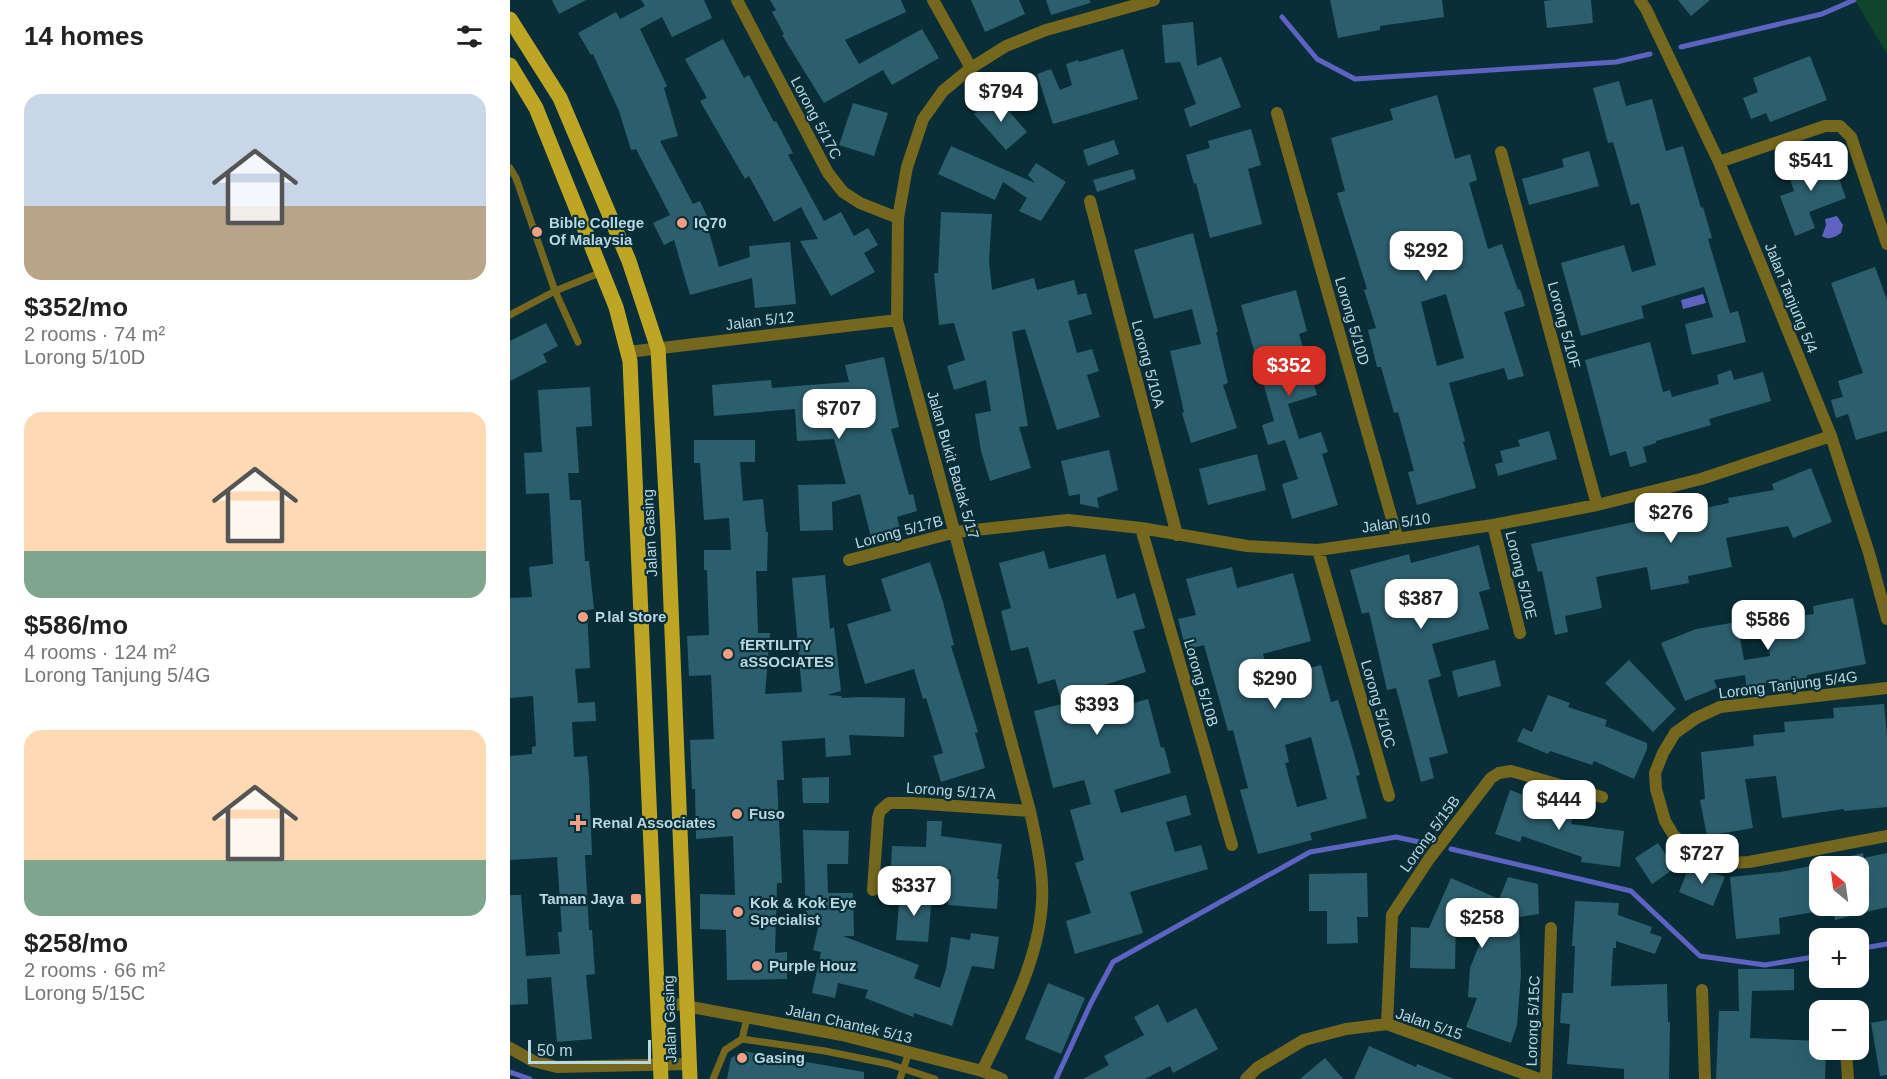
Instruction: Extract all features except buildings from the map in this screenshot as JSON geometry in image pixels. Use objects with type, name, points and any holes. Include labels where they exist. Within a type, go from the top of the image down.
[{"type":"main road","name":"Jalan Gasing","points":[[510,19],[560,98],[629,261],[658,348],[668,532],[690,1071]]},
{"type":"main road","name":"Jalan Gasing","points":[[511,69],[536,108],[616,307],[628,352],[661,1072]]},
{"type":"street","name":"Lorong 5/17C","points":[[737,0],[828,173],[843,192],[898,218]]},
{"type":"street","points":[[933,0],[971,68]]},
{"type":"street","name":"Jalan Bukit Badak 5/17","points":[[982,1071],[1012,1008],[1032,953],[1039,921],[1043,885],[1039,851],[1030,811],[897,320],[898,218],[907,166],[923,119],[944,91],[971,68],[1006,46],[1046,30],[1154,0]]},
{"type":"street","name":"Jalan Tanjung 5/4","points":[[1640,0],[1719,162],[1831,436],[1869,554],[1887,619]]},
{"type":"street","name":"Lorong 5/10D","points":[[1278,113],[1397,537]]},
{"type":"street","points":[[1719,162],[1825,126],[1840,126],[1851,137],[1887,244]]},
{"type":"street","name":"Lorong 5/10F","points":[[1501,152],[1597,505]]},
{"type":"street","name":"Lorong 5/10A","points":[[1090,201],[1176,535]]},
{"type":"street","name":"Jalan 5/12","points":[[628,352],[897,320]]},
{"type":"street","name":"Jalan 5/10","points":[[956,532],[1068,520],[1141,528],[1247,546],[1318,550],[1493,525],[1597,505],[1701,479],[1831,436]]},
{"type":"street","name":"Lorong 5/10E","points":[[1493,525],[1520,633]]},
{"type":"street","name":"Lorong 5/10B","points":[[1141,528],[1232,845]]},
{"type":"street","name":"Lorong 5/17B","points":[[849,560],[956,532]]},
{"type":"street","name":"Lorong 5/10C","points":[[1318,550],[1389,796]]},
{"type":"street","name":"Lorong Tanjung 5/4G","points":[[1887,688],[1720,707],[1696,717],[1675,733],[1655,773],[1659,806],[1674,836],[1693,851],[1715,860],[1732,863],[1749,862],[1887,836]]},
{"type":"street","name":"Lorong 5/15B","points":[[1388,1024],[1389,961],[1393,912],[1491,778],[1498,772],[1511,771],[1602,797]]},
{"type":"street","name":"Lorong 5/17A","points":[[873,890],[878,818],[880,811],[889,803],[1030,811]]},
{"type":"street","name":"Lorong 5/15C","points":[[1546,1079],[1551,928]]},
{"type":"street","points":[[1702,990],[1705,1079]]},
{"type":"street","name":"Jalan Chantek 5/13","points":[[659,1001],[842,1035],[982,1071],[1002,1079]]},
{"type":"street","name":"Jalan 5/15","points":[[1246,1079],[1257,1068],[1304,1040],[1346,1029],[1388,1024],[1539,1079]]},
{"type":"street","points":[[510,1048],[533,1061],[556,1067],[661,1072],[690,1071]]},
{"type":"street","points":[[1847,1060],[1848,1079]]},
{"type":"lane","points":[[510,168],[516,178],[555,291],[578,342]]},
{"type":"lane","points":[[510,315],[555,291],[602,272]]},
{"type":"lane","points":[[742,1039],[747,1018]]},
{"type":"lane","points":[[713,1079],[725,1050],[742,1039],[825,1051],[903,1068],[935,1079]]},
{"type":"lane","points":[[900,1079],[909,1052]]},
{"type":"green space","points":[[1855,0],[1887,0],[1887,54]]},
{"type":"shaded area","points":[[1837,216],[1843,225],[1841,233],[1830,238],[1822,236],[1826,225],[1825,219]]},
{"type":"shaded area","points":[[1703,294],[1706,303],[1683,309],[1681,300]]},
{"type":"waterway","points":[[1681,47],[1822,14],[1854,0]]},
{"type":"waterway","points":[[1282,17],[1317,59],[1355,79],[1616,62],[1650,54]]},
{"type":"waterway","points":[[1056,1079],[1091,1003],[1113,962],[1310,852],[1396,837],[1424,843]]},
{"type":"waterway","points":[[1451,849],[1631,891],[1700,956],[1765,965],[1809,958]]},
{"type":"waterway","points":[[1869,947],[1887,944]]},
{"type":"waterway","points":[[510,1072],[530,1079]]},
{"type":"place","name":"IQ70","points":[[682,223]]},
{"type":"place","name":"Bible College Of Malaysia","points":[[537,232]]},
{"type":"place","name":"P.lal Store","points":[[583,617]]},
{"type":"place","name":"fERTILITY aSSOCIATES","points":[[728,654]]},
{"type":"place","name":"Fuso","points":[[737,814]]},
{"type":"place","name":"Renal Associates","points":[[578,823]]},
{"type":"place","name":"Taman Jaya","points":[[636,899]]},
{"type":"place","name":"Kok & Kok Eye Specialist","points":[[738,912]]},
{"type":"place","name":"Purple Houz","points":[[757,966]]},
{"type":"place","name":"Gasing","points":[[742,1058]]}]
